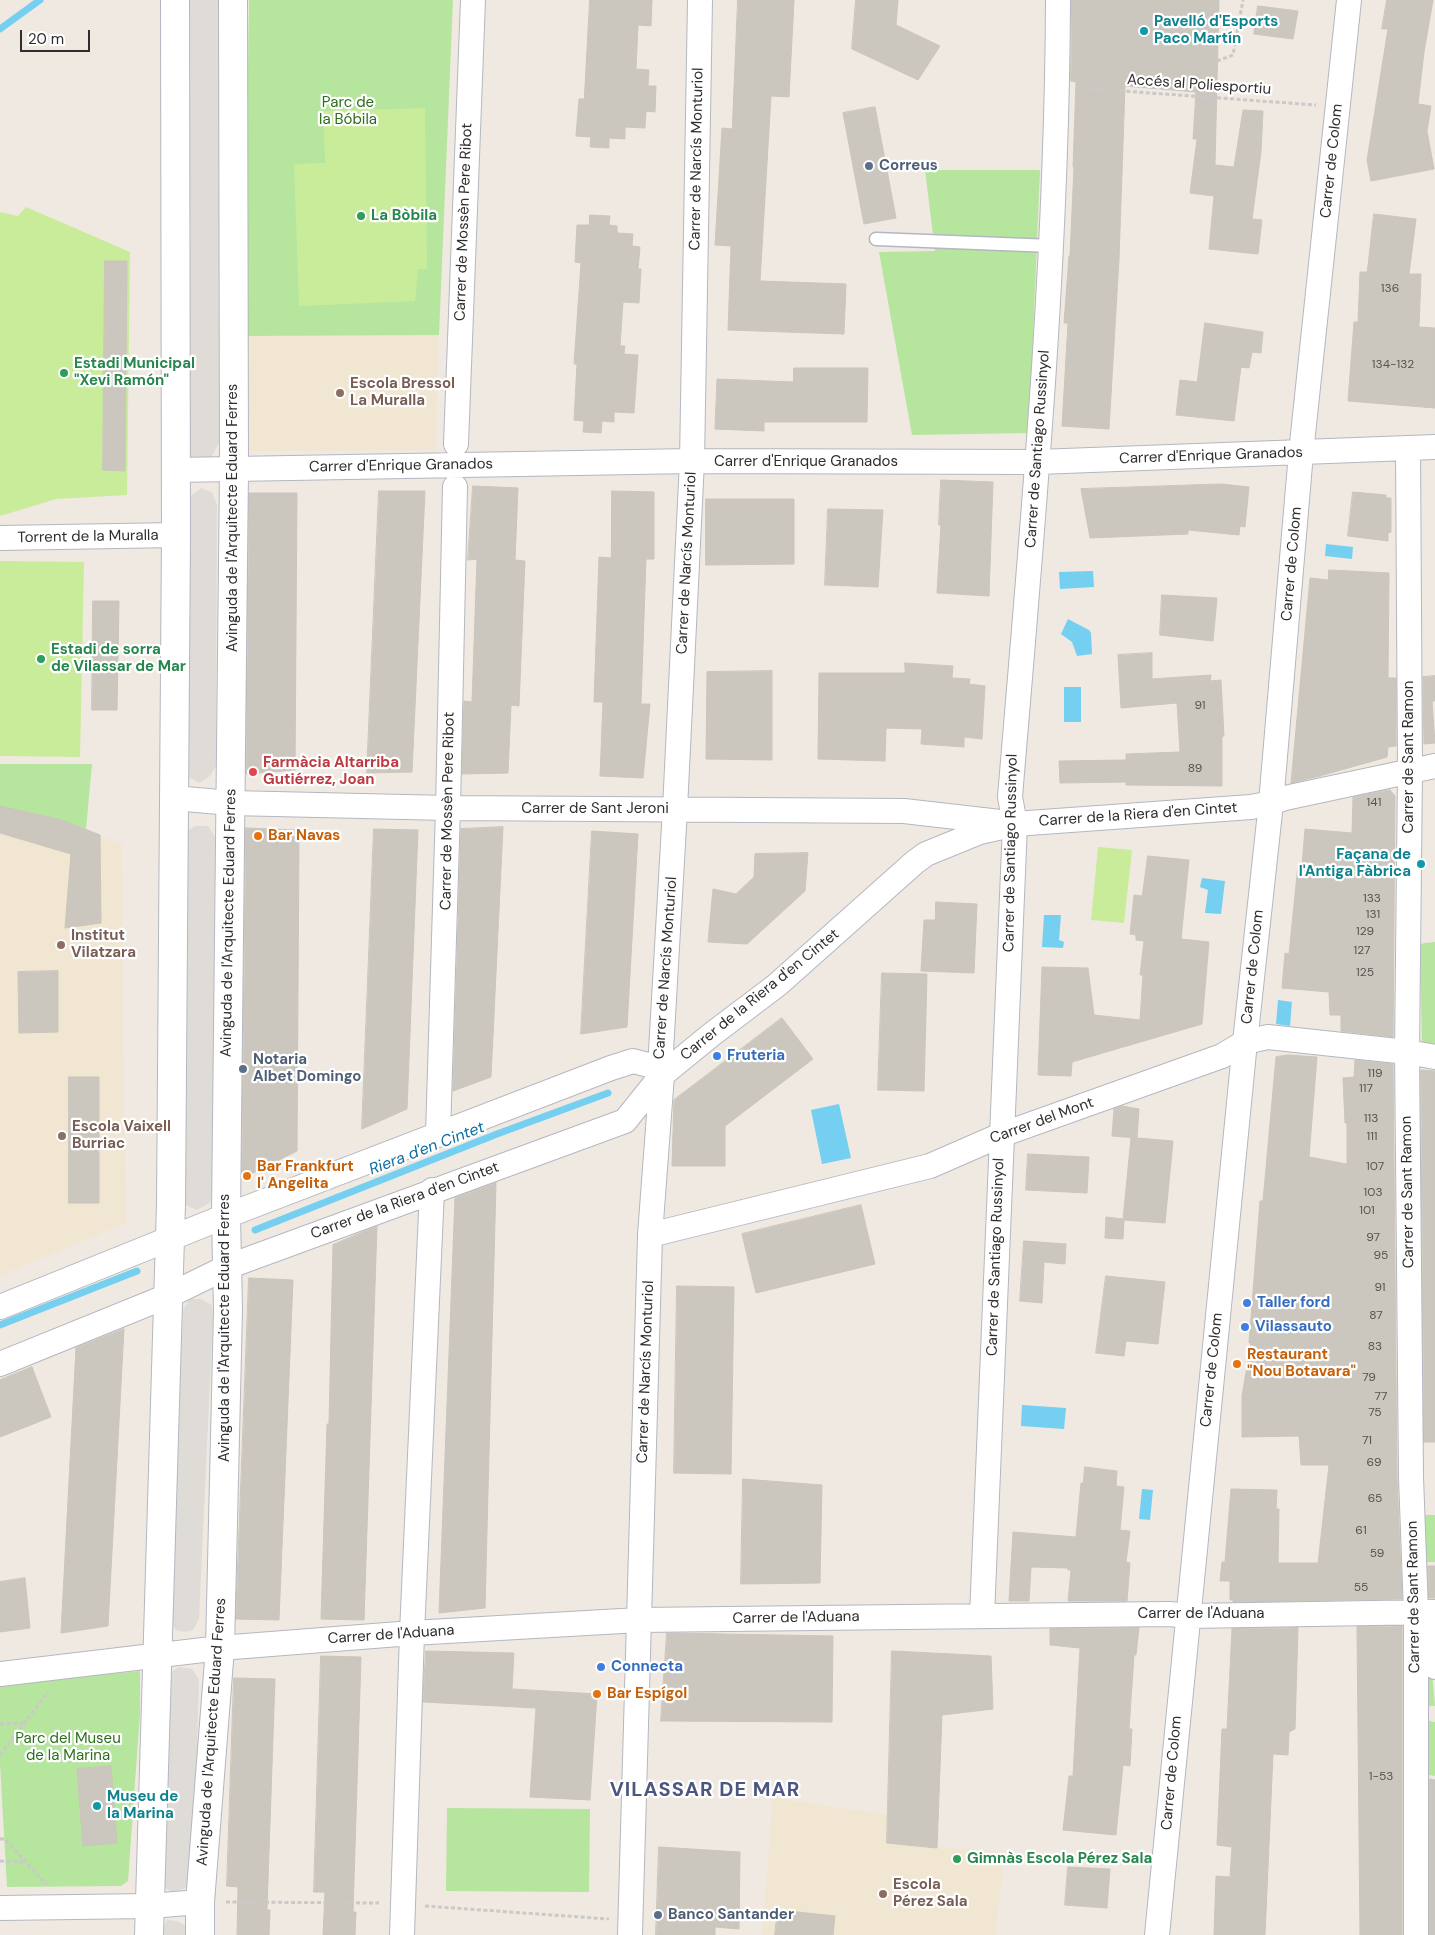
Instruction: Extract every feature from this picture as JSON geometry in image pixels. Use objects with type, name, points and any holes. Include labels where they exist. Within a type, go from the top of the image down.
[{"type":"street","points":[[149,1935],[170,1295],[161,1242],[174,798],[176,535],[175,0]]},
{"type":"street","name":"Avinguda de l'Arquitecte Eduard Ferres","points":[[200,1935],[200,1902],[220,1648],[228,1310],[226,1216],[234,469],[233,0]]},
{"type":"street","name":"Carrer de Mossèn Pere Ribot","points":[[456,444],[473,0]]},
{"type":"street","name":"Carrer de Narcís Monturiol","points":[[630,1927],[650,1236],[676,809],[692,461],[700,0]]},
{"type":"street","name":"Carrer de Santiago Russinyol","points":[[982,1616],[1014,824],[1010,797],[1038,462],[1052,246],[1058,86],[1058,0]]},
{"type":"street","name":"Carrer de Colom","points":[[1157,1935],[1244,1042],[1271,803],[1301,453],[1349,0]]},
{"type":"street","name":"Carrer d'Enrique Granados","points":[[176,470],[692,461],[1038,462],[1435,447]]},
{"type":"street","name":"Carrer de Sant Ramon","points":[[1408,448],[1410,771],[1407,1052],[1411,1477],[1425,1612],[1416,1935]]},
{"type":"street","name":"Carrer de Mossèn Pere Ribot","points":[[438,1135],[455,486]]},
{"type":"street","name":"Torrent de la Muralla","points":[[0,538],[176,535]]},
{"type":"street","name":"Carrer de la Riera d'en Cintet","points":[[0,1364],[170,1295],[227,1267],[432,1190],[624,1121],[661,1072],[777,986],[903,872],[926,854],[980,832],[1014,824],[1251,807],[1435,766]]},
{"type":"street","name":"Carrer de Sant Jeroni","points":[[174,798],[231,803],[448,808],[904,811],[1014,824]]},
{"type":"street","name":"Carrer del Mont","points":[[650,1236],[930,1166],[1001,1135],[1222,1056],[1244,1042],[1268,1037],[1407,1052],[1435,1057]]},
{"type":"street","points":[[0,1307],[226,1216],[633,1061],[661,1072]]},
{"type":"street","points":[[402,1935],[412,1633],[432,1190]]},
{"type":"street","points":[[1425,1612],[1429,1625],[1435,1667]]},
{"type":"street","name":"Carrer de l'Aduana","points":[[0,1674],[220,1648],[412,1633],[639,1620],[1170,1614],[1188,1616],[1425,1612]]},
{"type":"street","points":[[0,1908],[150,1906],[200,1902]]},
{"type":"lane","points":[[876,239],[1052,246]]},
{"type":"path","name":"Accés al Poliesportiu","points":[[1217,61],[1233,55],[1243,0]]},
{"type":"path","name":"Accés al Poliesportiu","points":[[1058,86],[1319,106],[1337,114]]},
{"type":"path","points":[[0,1755],[68,1666]]},
{"type":"path","points":[[0,1724],[24,1723]]},
{"type":"path","points":[[0,1839],[5,1839],[66,1907]]},
{"type":"path","points":[[0,1862],[26,1862]]},
{"type":"path","points":[[200,1902],[403,1903]]},
{"type":"path","points":[[441,1908],[630,1927]]},
{"type":"shaded area","points":[[188,0],[222,0],[219,443],[212,456],[200,461],[190,458],[183,443]]},
{"type":"shaded area","name":"Escola Bressol La Muralla","points":[[439,335],[435,450],[244,451],[244,336]]},
{"type":"shaded area","points":[[201,488],[212,492],[217,505],[216,767],[209,777],[199,783],[187,776],[189,497]]},
{"type":"shaded area","points":[[0,806],[62,820],[122,845],[126,1223],[0,1276]]},
{"type":"shaded area","points":[[195,826],[208,826],[215,837],[213,1187],[210,1203],[197,1210],[185,1205],[176,1189],[185,832]]},
{"type":"shaded area","points":[[190,1299],[201,1299],[212,1305],[213,1318],[199,1619],[193,1630],[184,1632],[176,1630],[171,1622],[183,1309]]},
{"type":"shaded area","points":[[179,1667],[192,1669],[199,1679],[193,1878],[184,1889],[172,1892],[164,1887],[164,1681],[171,1672]]},
{"type":"shaded area","name":"Escola Pérez Sala","points":[[773,1798],[889,1815],[888,1843],[1005,1852],[995,1935],[762,1935]]},
{"type":"shaded area","points":[[167,1920],[177,1921],[186,1926],[186,1935],[160,1935]]},
{"type":"green space","name":"Parc de la Bóbila","points":[[249,0],[453,0],[439,335],[244,336]]},
{"type":"green space","name":"La Bòbila","points":[[425,108],[427,269],[418,269],[415,301],[299,306],[294,164],[325,163],[323,111]]},
{"type":"green space","points":[[925,170],[1040,170],[1029,433],[912,435],[879,252],[935,251]]},
{"type":"green space","name":"Estadi Municipal \"Xevi Ramón\"","points":[[26,207],[130,252],[127,495],[56,499],[0,516],[0,212],[18,216]]},
{"type":"green space","name":"Estadi de sorra de Vilassar de Mar","points":[[0,561],[84,562],[80,757],[0,756]]},
{"type":"green space","points":[[0,764],[92,764],[86,829],[62,820],[0,806]]},
{"type":"green space","points":[[1098,847],[1132,850],[1124,923],[1091,920]]},
{"type":"green space","points":[[1435,942],[1435,1049],[1422,1048],[1420,945]]},
{"type":"green space","points":[[1425,1515],[1435,1515],[1435,1562],[1425,1562]]},
{"type":"green space","points":[[1428,1627],[1435,1706],[1428,1706],[1429,1721],[1435,1722],[1435,1776],[1423,1774]]},
{"type":"green space","name":"Parc del Museu de la Marina","points":[[140,1671],[140,1713],[128,1881],[121,1886],[7,1887],[0,1764],[0,1685]]},
{"type":"green space","points":[[447,1808],[590,1809],[589,1892],[446,1891]]},
{"type":"water","points":[[1326,544],[1353,547],[1352,559],[1325,556]]},
{"type":"water","points":[[1093,571],[1094,587],[1060,589],[1059,572]]},
{"type":"water","points":[[1068,619],[1089,630],[1091,633],[1092,654],[1077,656],[1072,642],[1061,634]]},
{"type":"water","points":[[1064,687],[1081,687],[1081,722],[1064,722]]},
{"type":"water","points":[[1202,878],[1225,881],[1221,914],[1205,913],[1208,890],[1200,887]]},
{"type":"water","points":[[1044,915],[1061,915],[1059,940],[1064,942],[1063,948],[1042,947]]},
{"type":"water","points":[[1278,1000],[1292,1002],[1290,1026],[1276,1024]]},
{"type":"water","points":[[839,1104],[851,1158],[822,1164],[811,1110]]},
{"type":"water","points":[[1022,1405],[1066,1408],[1064,1429],[1021,1426]]},
{"type":"water","points":[[1142,1489],[1153,1490],[1150,1520],[1139,1519]]},
{"type":"building","points":[[590,0],[652,0],[651,26],[638,25],[636,69],[649,70],[648,86],[656,86],[655,112],[646,111],[645,128],[625,127],[625,139],[609,138],[609,148],[590,147],[591,137],[576,136],[579,99],[584,99]]},
{"type":"building","points":[[738,0],[794,0],[789,97],[771,96],[760,281],[846,284],[844,334],[728,330],[731,246],[715,245],[722,128],[732,129]]},
{"type":"building","points":[[856,0],[898,0],[896,25],[940,46],[918,80],[852,49]]},
{"type":"building","points":[[1072,0],[1219,0],[1215,165],[1234,167],[1243,110],[1263,111],[1261,152],[1252,219],[1262,220],[1258,254],[1209,249],[1214,196],[1190,193],[1197,139],[1193,139],[1196,92],[1125,86],[1119,259],[1109,429],[1062,426],[1068,323],[1064,323],[1070,256],[1076,82],[1071,81]]},
{"type":"building","points":[[1387,0],[1433,0],[1418,104],[1431,106],[1427,131],[1434,169],[1371,181],[1367,160],[1388,29],[1382,29]]},
{"type":"building","points":[[1258,6],[1298,11],[1293,39],[1254,34]]},
{"type":"building","name":"Correus","points":[[875,107],[896,218],[864,224],[843,113]]},
{"type":"building","points":[[1374,214],[1416,219],[1409,274],[1421,274],[1419,327],[1435,328],[1435,408],[1348,401],[1354,322],[1358,322],[1360,272],[1367,272]]},
{"type":"building","points":[[590,215],[610,216],[609,225],[617,226],[617,233],[633,234],[632,246],[640,247],[638,269],[641,269],[639,303],[623,302],[620,346],[625,346],[624,354],[638,355],[634,413],[614,412],[614,422],[602,421],[601,433],[583,432],[584,421],[574,420],[577,364],[574,364],[581,263],[575,262],[577,225],[589,225]]},
{"type":"building","points":[[105,261],[127,261],[125,471],[103,470]]},
{"type":"building","points":[[1205,323],[1263,332],[1261,353],[1252,352],[1249,368],[1241,367],[1234,421],[1176,415],[1180,380],[1197,382]]},
{"type":"building","points":[[794,368],[868,368],[867,422],[764,422],[764,431],[715,429],[717,379],[793,382]]},
{"type":"building","points":[[941,480],[993,482],[989,596],[937,593],[941,525],[939,525]]},
{"type":"building","points":[[1221,484],[1249,487],[1245,527],[1240,526],[1239,535],[1188,530],[1188,534],[1090,538],[1081,489]]},
{"type":"building","points":[[473,486],[518,488],[515,560],[525,561],[519,706],[511,705],[508,773],[462,774],[464,701],[472,702],[477,559],[468,560]]},
{"type":"building","points":[[379,491],[425,491],[412,772],[367,773]]},
{"type":"building","points":[[612,491],[654,492],[654,559],[646,559],[641,704],[650,704],[643,778],[600,776],[603,702],[594,702],[599,557],[611,558]]},
{"type":"building","points":[[1353,492],[1386,495],[1386,498],[1391,498],[1391,532],[1388,533],[1388,541],[1348,536]]},
{"type":"building","points":[[249,493],[297,493],[295,770],[246,774]]},
{"type":"building","points":[[706,499],[794,499],[794,564],[706,565]]},
{"type":"building","points":[[828,509],[883,510],[878,587],[825,585]]},
{"type":"building","points":[[1329,570],[1389,573],[1388,678],[1396,678],[1396,746],[1388,747],[1387,757],[1291,783],[1310,578],[1328,580]]},
{"type":"building","points":[[1162,595],[1217,598],[1213,641],[1160,635]]},
{"type":"building","points":[[93,601],[119,601],[117,710],[92,710]]},
{"type":"building","points":[[1152,653],[1152,679],[1211,675],[1210,681],[1221,680],[1224,736],[1222,736],[1222,786],[1126,785],[1126,782],[1060,783],[1059,761],[1126,760],[1126,754],[1180,752],[1177,703],[1121,708],[1118,655]]},
{"type":"building","points":[[905,663],[953,666],[952,678],[970,679],[969,684],[985,686],[982,739],[964,737],[964,747],[921,744],[922,729],[886,728],[885,761],[818,759],[819,673],[905,673]]},
{"type":"building","points":[[772,671],[772,760],[706,759],[707,672]]},
{"type":"building","points":[[1435,676],[1435,701],[1432,701],[1435,743],[1424,744],[1423,677]]},
{"type":"building","points":[[1390,790],[1395,796],[1393,1037],[1341,1031],[1341,1015],[1330,1015],[1329,992],[1282,988],[1285,953],[1289,954],[1298,865],[1302,866],[1305,829],[1352,833],[1353,797]]},
{"type":"building","points":[[0,806],[62,820],[100,835],[101,923],[65,928],[71,854],[0,833]]},
{"type":"building","points":[[503,827],[491,1077],[453,1091],[461,829]]},
{"type":"building","points":[[246,828],[299,830],[297,1151],[247,1176],[242,1173]]},
{"type":"building","points":[[374,829],[418,830],[407,1109],[362,1129]]},
{"type":"building","points":[[592,831],[638,834],[627,1027],[581,1034]]},
{"type":"building","points":[[808,853],[805,891],[747,944],[708,942],[713,889],[736,894],[754,877],[755,854]]},
{"type":"building","points":[[1148,856],[1189,860],[1181,939],[1209,942],[1202,1024],[1072,1062],[1071,1076],[1038,1075],[1042,967],[1088,968],[1094,1015],[1140,1020],[1143,975],[1140,975],[1144,941],[1136,940],[1136,935],[1130,934],[1134,895],[1142,896]]},
{"type":"building","points":[[936,902],[977,904],[974,973],[921,971],[924,920],[935,920]]},
{"type":"building","points":[[58,971],[58,1032],[19,1033],[18,972]]},
{"type":"building","points":[[882,973],[927,974],[924,1091],[878,1090]]},
{"type":"building","points":[[782,1018],[813,1059],[725,1126],[725,1166],[672,1166],[674,1100]]},
{"type":"building","points":[[1288,1055],[1317,1057],[1309,1157],[1347,1164],[1347,1123],[1345,1123],[1343,1078],[1354,1077],[1355,1060],[1393,1064],[1397,1477],[1402,1599],[1233,1602],[1233,1600],[1230,1600],[1230,1581],[1220,1581],[1222,1562],[1225,1562],[1231,1489],[1277,1490],[1276,1509],[1279,1509],[1278,1563],[1318,1563],[1329,1465],[1301,1465],[1299,1436],[1242,1437],[1242,1396],[1251,1343],[1249,1343],[1260,1201],[1263,1201],[1276,1057]]},
{"type":"building","points":[[1421,1070],[1435,1071],[1435,1442],[1424,1442]]},
{"type":"building","points":[[69,1077],[99,1077],[99,1203],[69,1203]]},
{"type":"building","points":[[1122,1106],[1139,1109],[1137,1138],[1112,1136],[1114,1109]]},
{"type":"building","points":[[1131,1138],[1173,1141],[1165,1223],[1124,1220],[1123,1239],[1105,1238],[1106,1217],[1123,1219]]},
{"type":"building","points":[[1028,1154],[1089,1157],[1087,1193],[1026,1190]]},
{"type":"building","points":[[496,1183],[485,1608],[439,1613],[455,1198]]},
{"type":"building","points":[[861,1205],[875,1264],[756,1293],[742,1234]]},
{"type":"building","points":[[377,1226],[364,1620],[321,1619],[327,1424],[329,1424],[333,1245]]},
{"type":"building","points":[[1024,1241],[1066,1244],[1065,1264],[1044,1262],[1042,1303],[1020,1301]]},
{"type":"building","points":[[1106,1276],[1165,1282],[1158,1344],[1126,1341],[1124,1356],[1096,1353]]},
{"type":"building","points":[[249,1278],[293,1280],[279,1620],[236,1619]]},
{"type":"building","points":[[677,1286],[734,1287],[731,1474],[674,1473]]},
{"type":"building","points":[[124,1329],[108,1626],[61,1633],[76,1348]]},
{"type":"building","points":[[32,1367],[51,1417],[0,1437],[0,1380]]},
{"type":"building","points":[[1085,1467],[1117,1471],[1116,1486],[1124,1487],[1120,1530],[1130,1531],[1126,1562],[1130,1563],[1127,1601],[1068,1601],[1071,1570],[1068,1570],[1068,1568],[1031,1567],[1029,1601],[1009,1601],[1013,1532],[1076,1537],[1081,1483],[1083,1483]]},
{"type":"building","points":[[743,1479],[822,1485],[820,1583],[741,1584]]},
{"type":"building","points":[[1428,1566],[1435,1566],[1435,1598],[1429,1598]]},
{"type":"building","points":[[25,1578],[30,1628],[0,1632],[0,1582]]},
{"type":"building","points":[[1402,1626],[1402,1935],[1360,1935],[1357,1627]]},
{"type":"building","points":[[1139,1628],[1136,1655],[1134,1655],[1129,1729],[1132,1729],[1130,1766],[1123,1765],[1116,1835],[1063,1830],[1069,1776],[1073,1776],[1080,1648],[1050,1645],[1050,1629]]},
{"type":"building","points":[[1298,1628],[1295,1729],[1289,1732],[1288,1755],[1273,1754],[1265,1935],[1214,1935],[1216,1876],[1230,1877],[1232,1847],[1217,1845],[1222,1729],[1227,1729],[1232,1629]]},
{"type":"building","points":[[667,1633],[833,1636],[832,1722],[661,1721]]},
{"type":"building","points":[[426,1651],[514,1653],[512,1689],[597,1694],[590,1800],[530,1797],[536,1708],[423,1702]]},
{"type":"building","points":[[892,1651],[991,1656],[993,1709],[942,1715],[937,1848],[887,1843]]},
{"type":"building","points":[[321,1656],[361,1657],[353,1912],[356,1912],[355,1935],[323,1935],[325,1892],[314,1892]]},
{"type":"building","points":[[234,1678],[275,1679],[267,1910],[270,1910],[269,1935],[237,1935],[238,1887],[227,1886]]},
{"type":"building","name":"Museu de la Marina","points":[[111,1766],[117,1843],[83,1846],[77,1769]]},
{"type":"building","points":[[1430,1779],[1435,1780],[1435,1935],[1430,1935]]},
{"type":"building","points":[[659,1847],[740,1852],[739,1929],[715,1927],[715,1935],[656,1935]]},
{"type":"building","points":[[1068,1867],[1110,1869],[1107,1908],[1065,1905]]},
{"type":"building","points":[[778,1910],[835,1916],[833,1935],[775,1935]]},
{"type":"waterway","points":[[0,29],[40,0]]},
{"type":"waterway","name":"Riera d'en Cintet","points":[[255,1230],[497,1134],[608,1093]]},
{"type":"waterway","name":"Riera d'en Cintet","points":[[0,1325],[137,1271]]},
{"type":"place","name":"Pavelló d'Esports Paco Martín","points":[[1144,31]]},
{"type":"place","name":"Correus","points":[[869,166]]},
{"type":"place","name":"La Bòbila","points":[[361,216]]},
{"type":"place","name":"Estadi Municipal \"Xevi Ramón\"","points":[[64,373]]},
{"type":"place","name":"Escola Bressol La Muralla","points":[[340,393]]},
{"type":"place","name":"Estadi de sorra de Vilassar de Mar","points":[[41,659]]},
{"type":"place","name":"Farmàcia Altarriba Gutiérrez, Joan","points":[[253,772]]},
{"type":"place","name":"Bar Navas","points":[[258,836]]},
{"type":"place","name":"Façana de l'Antiga Fàbrica","points":[[1421,864]]},
{"type":"place","name":"Institut Vilatzara","points":[[61,945]]},
{"type":"place","name":"Fruteria","points":[[717,1056]]},
{"type":"place","name":"Notaria Albet Domingo","points":[[243,1069]]},
{"type":"place","name":"Escola Vaixell Burriac","points":[[62,1136]]},
{"type":"place","name":"Bar Frankfurt l' Angelita","points":[[247,1176]]},
{"type":"place","name":"Taller ford","points":[[1247,1303]]},
{"type":"place","name":"Vilassauto","points":[[1245,1327]]},
{"type":"place","name":"Restaurant \"Nou Botavara\"","points":[[1237,1364]]},
{"type":"place","name":"Connecta","points":[[601,1667]]},
{"type":"place","name":"Bar Espígol","points":[[597,1694]]},
{"type":"place","name":"Museu de la Marina","points":[[97,1806]]},
{"type":"place","name":"Gimnàs Escola Pérez Sala","points":[[957,1859]]},
{"type":"place","name":"Escola Pérez Sala","points":[[883,1894]]},
{"type":"place","name":"Banco Santander","points":[[658,1915]]},
{"type":"district","name":"VILASSAR DE MAR","points":[[705,1791]]}]
